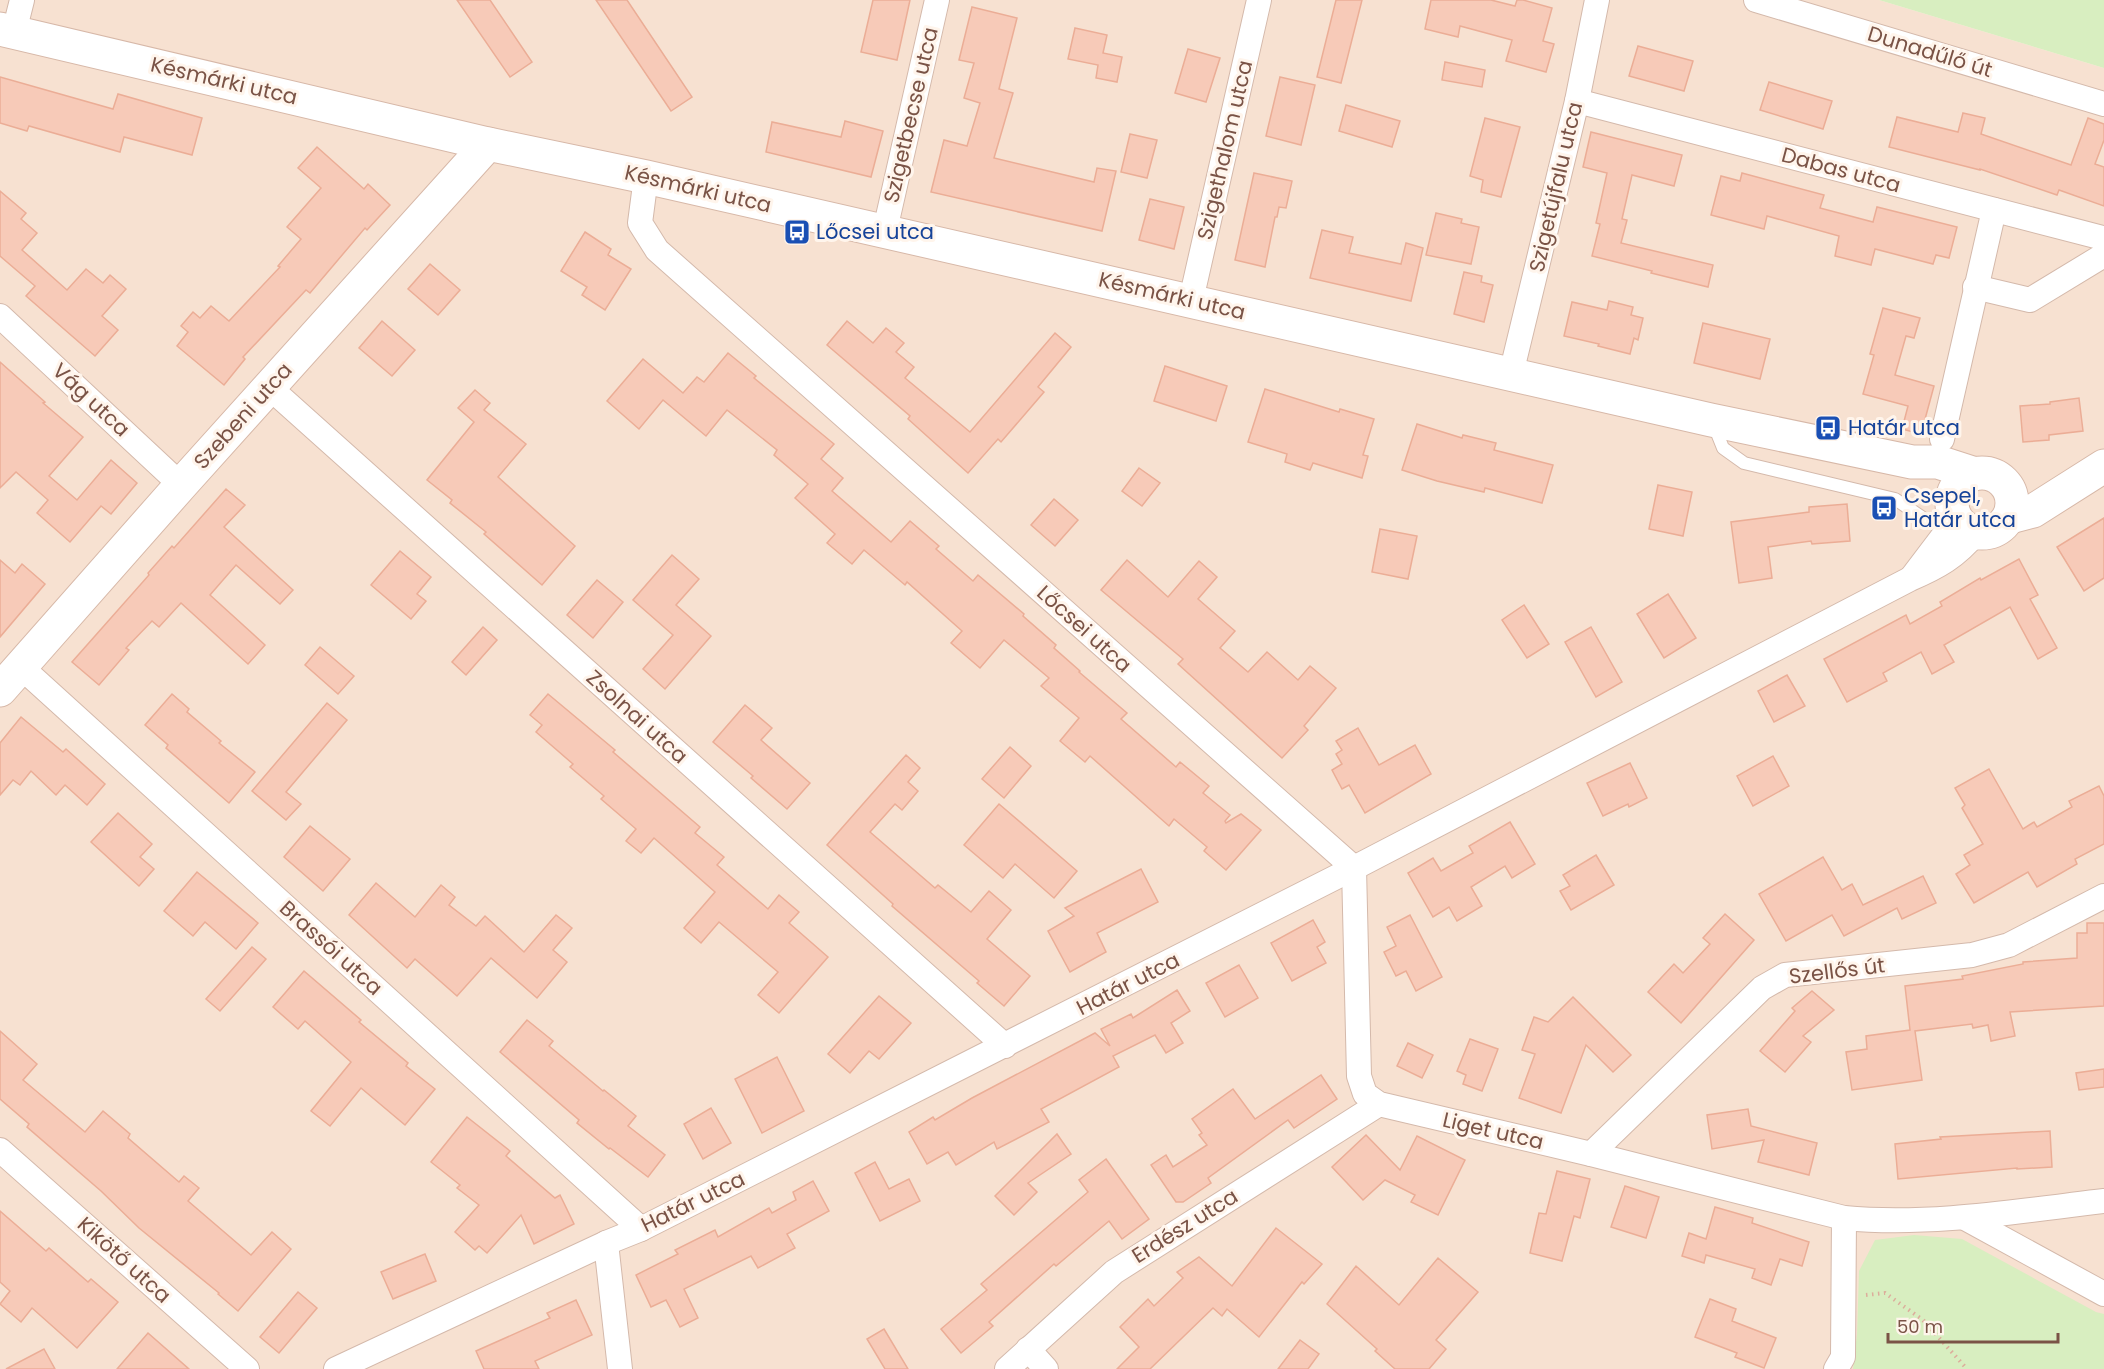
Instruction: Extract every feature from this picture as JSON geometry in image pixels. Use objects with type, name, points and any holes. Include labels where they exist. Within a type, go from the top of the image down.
[{"type":"street","points":[[7,30],[22,0]]},
{"type":"street","name":"Szigetbecse utca","points":[[885,230],[937,0]]},
{"type":"street","name":"Szigethalom utca","points":[[1191,300],[1259,0]]},
{"type":"street","name":"Szigetújfalu utca","points":[[1511,374],[1577,101],[1597,0]]},
{"type":"street","name":"Dunadűlő út","points":[[1755,0],[2104,104]]},
{"type":"street","name":"Késmárki utca","points":[[7,30],[488,144],[885,230],[1711,420],[1912,462],[1938,462],[1972,473]]},
{"type":"street","name":"Dabas utca","points":[[1577,101],[2099,237],[2104,242]]},
{"type":"street","name":"Szebeni utca","points":[[11,678],[181,484],[488,144]]},
{"type":"street","name":"Lőcsei utca","points":[[646,177],[640,223],[657,250],[1354,868]]},
{"type":"street","points":[[1942,439],[1994,210]]},
{"type":"street","points":[[1976,287],[2030,300],[2104,255]]},
{"type":"street","name":"Vág utca","points":[[0,316],[181,484]]},
{"type":"street","name":"Zsolnai utca","points":[[268,387],[1005,1046]]},
{"type":"street","points":[[1912,462],[1961,518],[1989,532],[2000,528],[2009,502],[1999,478],[1986,472],[1972,473],[1960,480],[1954,491],[1961,518]]},
{"type":"street","points":[[2009,502],[2092,473]]},
{"type":"street","name":"Határ utca","points":[[336,1369],[606,1243],[641,1229],[1354,868],[1910,579],[1940,567],[1965,547],[1961,518]]},
{"type":"street","name":"Brassói utca","points":[[11,678],[641,1229]]},
{"type":"street","points":[[1354,868],[1359,1076],[1365,1094],[1379,1104]]},
{"type":"street","name":"Szellős út","points":[[1591,1154],[1762,988],[1785,975],[1972,955],[2009,945],[2104,896]]},
{"type":"street","name":"Liget utca","points":[[1379,1104],[1591,1154],[1844,1218],[1868,1220],[1965,1218],[2104,1201]]},
{"type":"street","name":"Erdész utca","points":[[1006,1369],[1114,1272],[1379,1104]]},
{"type":"street","name":"Kikötő utca","points":[[0,1150],[247,1369]]},
{"type":"street","points":[[1836,1369],[1843,1357],[1844,1218]]},
{"type":"street","points":[[1965,1218],[2104,1294]]},
{"type":"street","points":[[606,1243],[620,1369]]},
{"type":"street","points":[[1028,1349],[1046,1369]]},
{"type":"lane","points":[[1711,420],[1723,448],[1744,463],[1895,499],[1926,520],[1961,518]]},
{"type":"path","points":[[1844,1297],[1885,1293],[1923,1320],[1967,1369]]},
{"type":"shaded area","points":[[0,0],[1879,0],[2104,68],[2104,1369],[0,1369]]},
{"type":"green space","points":[[1879,0],[2104,0],[2104,68]]},
{"type":"green space","points":[[1914,1235],[1962,1239],[2096,1312],[2104,1314],[2104,1369],[1853,1369],[1857,1334],[1859,1271],[1875,1240]]},
{"type":"building","points":[[457,0],[490,0],[532,62],[510,77]]},
{"type":"building","points":[[596,0],[627,0],[692,97],[671,111]]},
{"type":"building","points":[[873,0],[910,0],[897,60],[861,52]]},
{"type":"building","points":[[1336,0],[1362,0],[1341,83],[1317,77]]},
{"type":"building","points":[[1431,0],[1491,0],[1515,6],[1517,0],[1523,0],[1552,8],[1543,41],[1554,44],[1546,72],[1506,61],[1512,40],[1460,26],[1458,37],[1425,29]]},
{"type":"building","points":[[972,7],[1017,18],[999,89],[1013,93],[994,158],[1094,182],[1097,168],[1116,171],[1102,231],[931,192],[944,140],[967,146],[980,103],[964,98],[974,63],[959,60]]},
{"type":"building","points":[[1075,28],[1107,35],[1103,53],[1122,57],[1117,82],[1096,78],[1098,65],[1068,59]]},
{"type":"building","points":[[1638,46],[1693,61],[1684,91],[1629,76]]},
{"type":"building","points":[[1188,49],[1220,58],[1206,102],[1175,93]]},
{"type":"building","points":[[1445,62],[1485,70],[1482,87],[1442,80]]},
{"type":"building","points":[[0,77],[113,109],[118,94],[202,118],[192,155],[124,137],[120,152],[29,126],[27,131],[0,123]]},
{"type":"building","points":[[1280,77],[1315,85],[1301,145],[1266,136]]},
{"type":"building","points":[[1769,82],[1832,101],[1823,129],[1760,110]]},
{"type":"building","points":[[1346,105],[1400,121],[1392,147],[1339,131]]},
{"type":"building","points":[[1963,113],[1985,118],[1981,134],[2071,165],[2088,118],[2104,124],[2104,140],[2095,164],[2104,167],[2104,206],[2059,190],[2057,195],[1980,169],[1889,147],[1897,117],[1958,132]]},
{"type":"building","points":[[1485,118],[1520,127],[1501,197],[1481,192],[1483,180],[1470,176]]},
{"type":"building","points":[[845,121],[883,131],[871,177],[766,152],[772,122],[841,137]]},
{"type":"building","points":[[1591,132],[1682,155],[1674,186],[1632,175],[1622,219],[1627,220],[1621,243],[1713,265],[1708,287],[1592,256],[1600,224],[1596,223],[1607,173],[1583,167]]},
{"type":"building","points":[[1130,134],[1157,140],[1147,178],[1121,172]]},
{"type":"building","points":[[317,147],[364,189],[368,184],[390,205],[367,230],[365,228],[310,293],[306,290],[243,357],[245,359],[224,385],[177,346],[188,332],[181,326],[193,312],[200,318],[211,306],[229,321],[280,267],[278,266],[301,239],[287,227],[321,188],[298,168]]},
{"type":"building","points":[[1254,173],[1292,181],[1286,208],[1279,207],[1277,217],[1275,217],[1265,267],[1235,260]]},
{"type":"building","points":[[1742,173],[1824,195],[1820,208],[1873,222],[1877,207],[1957,227],[1949,258],[1936,255],[1933,264],[1875,249],[1871,265],[1835,256],[1839,236],[1767,216],[1764,229],[1711,215],[1721,176],[1740,181]]},
{"type":"building","points":[[0,191],[26,213],[21,219],[37,233],[22,250],[67,290],[86,269],[103,283],[110,275],[126,289],[102,316],[118,330],[95,356],[26,296],[35,286],[0,256]]},
{"type":"building","points":[[1150,199],[1184,207],[1174,249],[1139,240]]},
{"type":"building","points":[[1436,213],[1462,219],[1461,223],[1479,227],[1471,264],[1426,255]]},
{"type":"building","points":[[1322,230],[1353,237],[1349,253],[1401,264],[1406,243],[1423,248],[1411,301],[1310,278]]},
{"type":"building","points":[[585,232],[611,249],[608,255],[631,269],[605,310],[582,295],[587,287],[561,271]]},
{"type":"building","points":[[430,264],[460,290],[438,315],[408,289]]},
{"type":"building","points":[[1464,272],[1482,276],[1481,282],[1493,285],[1484,322],[1454,314]]},
{"type":"building","points":[[1609,301],[1633,307],[1631,315],[1643,318],[1638,340],[1634,338],[1630,354],[1564,336],[1572,302],[1607,310]]},
{"type":"building","points":[[1883,308],[1920,318],[1914,338],[1906,336],[1895,375],[1934,386],[1921,434],[1902,429],[1908,406],[1863,394],[1874,355],[1870,354]]},
{"type":"building","points":[[382,321],[415,350],[392,376],[359,348]]},
{"type":"building","points":[[847,321],[873,343],[886,328],[904,343],[896,352],[914,367],[905,378],[970,432],[1055,333],[1071,347],[1038,387],[1044,392],[1001,442],[998,439],[968,473],[908,419],[910,416],[827,345]]},
{"type":"building","points":[[1703,323],[1770,339],[1760,379],[1694,363]]},
{"type":"building","points":[[728,353],[756,376],[754,378],[834,444],[821,459],[843,478],[832,491],[891,542],[910,521],[939,546],[936,549],[973,581],[978,575],[1024,614],[1023,616],[1056,645],[1054,648],[1127,713],[1121,719],[1176,767],[1180,762],[1209,786],[1203,793],[1230,815],[1226,823],[1241,814],[1261,830],[1226,870],[1204,851],[1207,847],[1174,819],[1169,826],[1090,756],[1085,762],[1060,741],[1079,718],[1041,686],[1049,678],[1004,640],[980,668],[951,643],[962,631],[907,582],[905,585],[864,550],[852,564],[827,543],[835,534],[795,498],[808,484],[774,455],[777,450],[727,410],[706,436],[663,400],[639,429],[607,401],[643,359],[683,393],[697,377],[704,382]]},
{"type":"building","points":[[0,362],[83,437],[49,476],[77,500],[111,460],[137,483],[111,514],[101,506],[70,542],[37,513],[48,500],[16,472],[0,488]]},
{"type":"building","points":[[1165,366],[1227,386],[1216,421],[1154,401]]},
{"type":"building","points":[[1265,389],[1339,412],[1340,409],[1374,419],[1363,455],[1368,456],[1362,478],[1313,463],[1310,470],[1285,462],[1287,454],[1248,442]]},
{"type":"building","points":[[475,390],[490,403],[484,410],[526,444],[498,477],[575,546],[542,585],[484,534],[486,532],[450,503],[452,500],[427,480],[474,422],[458,408]]},
{"type":"building","points":[[2079,398],[2083,431],[2049,435],[2049,440],[2023,442],[2020,406],[2050,404],[2050,402]]},
{"type":"building","points":[[1417,424],[1462,438],[1463,435],[1496,443],[1494,450],[1553,465],[1542,503],[1485,488],[1484,492],[1437,481],[1402,470]]},
{"type":"building","points":[[1139,468],[1160,483],[1142,506],[1122,491]]},
{"type":"building","points":[[1658,485],[1692,492],[1683,536],[1649,529]]},
{"type":"building","points":[[226,489],[245,505],[224,527],[293,590],[280,604],[236,565],[210,595],[265,645],[248,664],[181,603],[159,627],[152,621],[126,648],[129,650],[99,685],[72,662],[172,546],[174,548]]},
{"type":"building","points":[[1054,499],[1078,520],[1055,546],[1031,525]]},
{"type":"building","points":[[1847,504],[1850,541],[1812,544],[1811,541],[1768,547],[1772,578],[1739,583],[1731,522],[1809,512],[1809,507]]},
{"type":"building","points":[[2104,518],[2104,578],[2084,591],[2057,547]]},
{"type":"building","points":[[1380,529],[1417,536],[1408,579],[1372,572]]},
{"type":"building","points":[[400,551],[431,577],[417,594],[426,601],[411,619],[371,585]]},
{"type":"building","points":[[672,555],[699,579],[676,605],[711,636],[665,689],[643,669],[673,635],[633,600]]},
{"type":"building","points":[[2019,559],[2038,595],[2030,599],[2057,648],[2038,659],[2010,607],[1944,645],[1954,662],[1932,674],[1921,652],[1883,673],[1887,681],[1847,702],[1824,659],[1906,615],[1910,624],[1942,606],[1940,602],[1980,578],[1981,580]]},
{"type":"building","points":[[0,560],[15,573],[22,564],[45,584],[0,637]]},
{"type":"building","points":[[1127,560],[1168,597],[1199,561],[1217,577],[1198,599],[1235,631],[1220,648],[1248,672],[1267,652],[1298,680],[1310,666],[1336,688],[1304,726],[1308,730],[1282,758],[1178,664],[1183,659],[1101,590]]},
{"type":"building","points":[[597,580],[623,602],[593,638],[567,615]]},
{"type":"building","points":[[1668,594],[1696,638],[1664,658],[1637,614]]},
{"type":"building","points":[[1524,605],[1549,644],[1527,658],[1502,620]]},
{"type":"building","points":[[483,627],[497,640],[466,675],[452,662]]},
{"type":"building","points":[[1591,627],[1622,682],[1596,697],[1565,642]]},
{"type":"building","points":[[320,647],[354,676],[338,694],[305,665]]},
{"type":"building","points":[[1787,675],[1805,706],[1774,722],[1758,691]]},
{"type":"building","points":[[172,694],[189,709],[187,712],[221,741],[219,743],[255,772],[229,803],[166,748],[168,745],[145,725]]},
{"type":"building","points":[[548,694],[615,750],[613,752],[700,827],[695,833],[724,857],[717,865],[768,909],[779,895],[799,912],[789,923],[828,957],[779,1013],[758,995],[778,972],[719,922],[701,943],[684,928],[715,892],[654,838],[641,853],[626,841],[636,829],[601,799],[604,796],[570,767],[573,764],[536,732],[542,725],[530,715]]},
{"type":"building","points":[[327,703],[347,720],[286,792],[301,804],[286,820],[252,791]]},
{"type":"building","points":[[745,705],[772,728],[761,740],[810,783],[787,809],[713,742]]},
{"type":"building","points":[[21,717],[63,752],[66,749],[105,784],[87,805],[65,785],[56,795],[31,771],[20,785],[13,780],[0,795],[0,743]]},
{"type":"building","points":[[1358,728],[1379,765],[1415,745],[1431,774],[1365,813],[1349,785],[1342,789],[1332,770],[1342,764],[1336,754],[1342,750],[1336,741]]},
{"type":"building","points":[[1010,747],[1031,766],[1004,798],[982,779]]},
{"type":"building","points":[[906,755],[920,768],[908,782],[918,791],[902,810],[895,804],[870,832],[935,888],[938,885],[971,912],[989,891],[1011,910],[987,939],[1030,976],[1004,1006],[827,845]]},
{"type":"building","points":[[1773,756],[1789,786],[1753,806],[1737,776]]},
{"type":"building","points":[[1630,763],[1647,798],[1603,816],[1587,783]]},
{"type":"building","points":[[1989,769],[2023,829],[2034,822],[2037,827],[2072,807],[2069,801],[2099,786],[2104,796],[2104,844],[2075,859],[2077,864],[2037,887],[2028,872],[1974,903],[1956,874],[1970,865],[1964,855],[1983,844],[1962,808],[1965,805],[1955,788]]},
{"type":"building","points":[[999,804],[1077,871],[1054,898],[1015,864],[1003,878],[964,845]]},
{"type":"building","points":[[118,813],[152,844],[140,857],[154,869],[139,886],[91,842]]},
{"type":"building","points":[[1510,822],[1535,864],[1512,878],[1505,866],[1471,887],[1482,906],[1457,921],[1449,907],[1433,917],[1408,873],[1433,858],[1441,871],[1473,853],[1469,846]]},
{"type":"building","points":[[310,826],[350,859],[323,891],[284,857]]},
{"type":"building","points":[[1596,855],[1614,885],[1571,910],[1560,891],[1570,886],[1563,875]]},
{"type":"building","points":[[1823,857],[1842,890],[1852,884],[1863,905],[1923,876],[1936,903],[1902,919],[1897,908],[1844,936],[1832,915],[1786,941],[1759,894]]},
{"type":"building","points":[[1141,869],[1158,902],[1097,933],[1106,952],[1070,972],[1048,931],[1074,916],[1065,908]]},
{"type":"building","points":[[197,872],[258,923],[236,949],[205,922],[193,936],[164,911]]},
{"type":"building","points":[[376,883],[415,917],[441,885],[455,897],[449,905],[476,926],[485,916],[524,952],[556,915],[572,928],[553,950],[567,962],[537,998],[491,958],[457,996],[415,959],[407,968],[349,915]]},
{"type":"building","points":[[1725,914],[1754,940],[1681,1023],[1648,992],[1674,964],[1683,973],[1710,944],[1703,938]]},
{"type":"building","points":[[1410,915],[1442,977],[1416,991],[1406,971],[1396,976],[1384,952],[1396,946],[1387,927]]},
{"type":"building","points":[[1313,920],[1325,942],[1317,947],[1326,963],[1292,981],[1271,943]]},
{"type":"building","points":[[2087,923],[2104,923],[2104,1006],[2010,1012],[2015,1036],[1991,1041],[1988,1025],[1973,1028],[1972,1024],[1915,1031],[1922,1080],[1852,1090],[1846,1052],[1867,1049],[1866,1036],[1910,1030],[1905,986],[1963,979],[1962,976],[2023,964],[2023,962],[2077,958],[2077,933],[2087,933]]},
{"type":"building","points":[[252,947],[266,959],[220,1011],[206,999]]},
{"type":"building","points":[[1239,965],[1258,998],[1225,1017],[1206,983]]},
{"type":"building","points":[[304,971],[408,1063],[406,1066],[435,1089],[405,1125],[361,1088],[330,1126],[311,1111],[351,1062],[305,1021],[298,1029],[273,1007]]},
{"type":"building","points":[[1177,990],[1190,1011],[1171,1023],[1183,1043],[1166,1053],[1155,1035],[1113,1056],[1119,1067],[1041,1109],[1049,1122],[997,1149],[994,1142],[956,1165],[948,1152],[927,1164],[909,1132],[933,1117],[935,1120],[1095,1033],[1110,1046],[1101,1029],[1131,1014],[1133,1018]]},
{"type":"building","points":[[1812,991],[1834,1010],[1803,1036],[1811,1042],[1785,1072],[1760,1051],[1795,1011],[1792,1008]]},
{"type":"building","points":[[879,996],[911,1023],[879,1059],[869,1051],[850,1073],[828,1054]]},
{"type":"building","points":[[1573,997],[1631,1055],[1613,1072],[1586,1045],[1561,1113],[1519,1098],[1535,1054],[1522,1050],[1534,1017],[1548,1022]]},
{"type":"building","points":[[527,1020],[553,1041],[549,1046],[636,1116],[628,1126],[665,1155],[648,1177],[577,1123],[579,1120],[500,1052]]},
{"type":"building","points":[[0,1031],[37,1064],[23,1080],[85,1132],[103,1111],[130,1134],[128,1138],[179,1182],[184,1176],[199,1188],[188,1201],[251,1255],[272,1232],[291,1249],[238,1311],[139,1228],[101,1191],[27,1127],[29,1124],[0,1099]]},
{"type":"building","points":[[1470,1039],[1498,1049],[1482,1091],[1463,1084],[1466,1075],[1457,1071]]},
{"type":"building","points":[[1408,1043],[1433,1055],[1422,1078],[1397,1066]]},
{"type":"building","points":[[777,1057],[804,1111],[762,1133],[735,1079]]},
{"type":"building","points":[[2104,1069],[2104,1087],[2079,1090],[2076,1073]]},
{"type":"building","points":[[1321,1075],[1337,1099],[1294,1128],[1288,1120],[1208,1178],[1211,1183],[1183,1202],[1176,1202],[1151,1165],[1166,1155],[1173,1167],[1207,1145],[1199,1135],[1202,1133],[1192,1119],[1233,1089],[1255,1119]]},
{"type":"building","points":[[711,1108],[731,1143],[703,1159],[684,1124]]},
{"type":"building","points":[[1748,1109],[1751,1126],[1817,1143],[1809,1175],[1758,1162],[1764,1140],[1712,1149],[1707,1115]]},
{"type":"building","points":[[467,1117],[510,1151],[506,1156],[555,1198],[560,1195],[574,1224],[534,1244],[521,1215],[487,1253],[479,1246],[475,1250],[455,1232],[479,1205],[457,1188],[460,1185],[431,1162]]},
{"type":"building","points":[[2050,1131],[2052,1167],[1898,1179],[1895,1144],[1941,1139],[1940,1137]]},
{"type":"building","points":[[1057,1134],[1071,1154],[1028,1183],[1037,1192],[1014,1215],[995,1196]]},
{"type":"building","points":[[1366,1135],[1400,1170],[1417,1136],[1465,1160],[1438,1215],[1411,1202],[1415,1195],[1385,1180],[1363,1200],[1332,1167]]},
{"type":"building","points":[[1106,1159],[1149,1219],[1122,1239],[1109,1221],[1056,1266],[1054,1264],[989,1322],[993,1326],[961,1353],[941,1329],[987,1290],[981,1284],[1088,1192],[1079,1180]]},
{"type":"building","points":[[875,1162],[889,1189],[909,1179],[920,1201],[880,1221],[855,1173]]},
{"type":"building","points":[[1557,1171],[1590,1179],[1580,1218],[1574,1216],[1562,1261],[1530,1253],[1539,1213],[1546,1214]]},
{"type":"building","points":[[813,1181],[829,1211],[787,1234],[795,1248],[758,1268],[751,1256],[684,1289],[698,1318],[680,1327],[666,1300],[651,1307],[636,1275],[678,1254],[675,1250],[715,1230],[718,1237],[769,1208],[772,1213],[796,1200],[793,1192]]},
{"type":"building","points":[[1625,1186],[1659,1197],[1646,1238],[1611,1227]]},
{"type":"building","points":[[1715,1207],[1753,1218],[1752,1223],[1809,1242],[1802,1266],[1780,1259],[1771,1285],[1752,1278],[1755,1269],[1706,1255],[1704,1263],[1682,1256],[1689,1233],[1706,1239]]},
{"type":"building","points":[[0,1211],[46,1251],[49,1248],[88,1282],[91,1279],[118,1302],[77,1348],[32,1308],[21,1322],[0,1304],[10,1291],[0,1282]]},
{"type":"building","points":[[1276,1228],[1322,1264],[1304,1284],[1302,1282],[1259,1337],[1227,1309],[1222,1316],[1213,1308],[1150,1369],[1117,1369],[1139,1347],[1120,1327],[1148,1299],[1154,1306],[1183,1278],[1177,1272],[1199,1257],[1232,1286]]},
{"type":"building","points":[[425,1254],[436,1281],[393,1299],[381,1272]]},
{"type":"building","points":[[1438,1258],[1478,1292],[1436,1340],[1446,1349],[1429,1369],[1395,1369],[1375,1351],[1377,1349],[1327,1304],[1356,1266],[1399,1305]]},
{"type":"building","points":[[298,1292],[317,1308],[279,1353],[260,1337]]},
{"type":"building","points":[[1710,1299],[1736,1309],[1732,1321],[1776,1338],[1764,1368],[1735,1357],[1737,1353],[1695,1337]]},
{"type":"building","points":[[576,1300],[592,1335],[535,1361],[539,1369],[484,1369],[476,1351],[550,1318],[547,1313]]},
{"type":"building","points":[[884,1329],[908,1369],[885,1369],[867,1339]]},
{"type":"building","points":[[148,1333],[189,1369],[117,1369]]},
{"type":"building","points":[[1300,1340],[1319,1354],[1308,1369],[1278,1369]]},
{"type":"building","points":[[44,1349],[55,1369],[6,1369]]},
{"type":"place","name":"Lőcsei utca","points":[[797,232]]},
{"type":"place","name":"Határ utca","points":[[1828,428]]},
{"type":"place","name":"Csepel, Határ utca","points":[[1884,508]]}]
